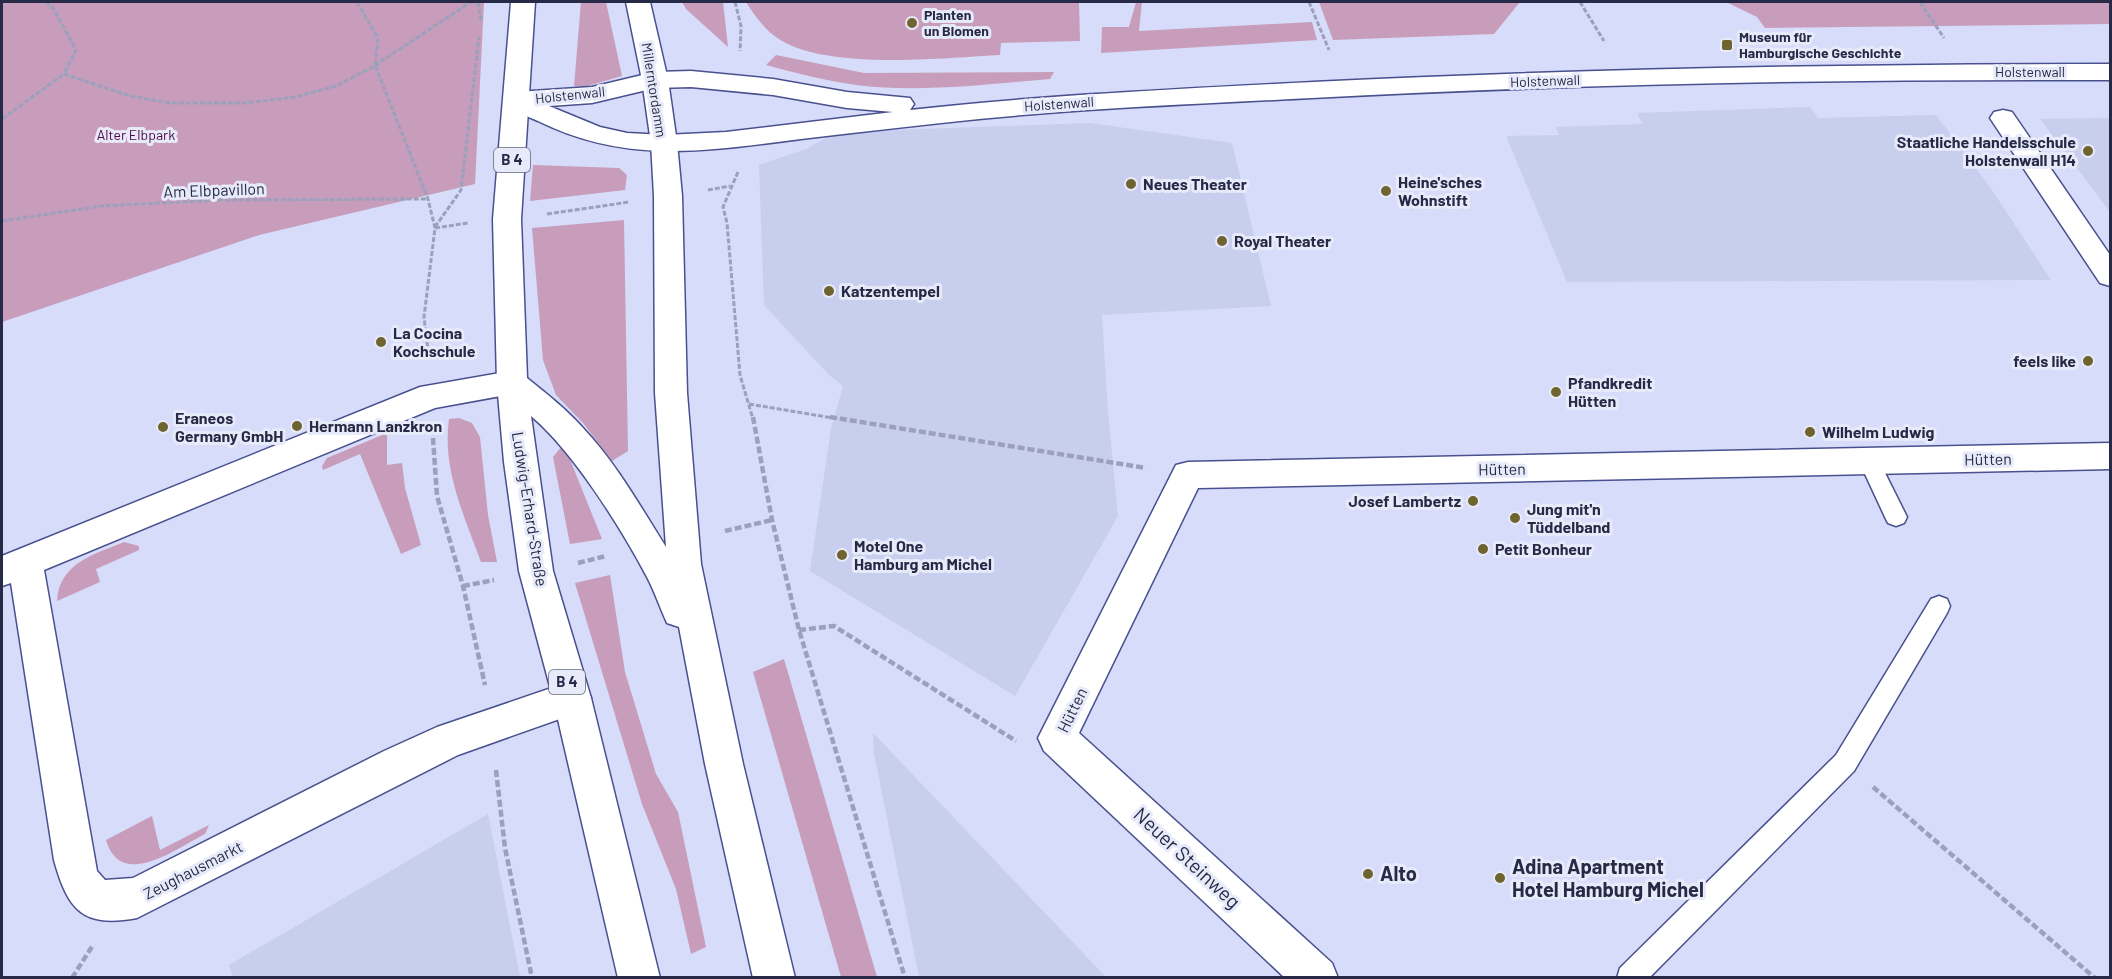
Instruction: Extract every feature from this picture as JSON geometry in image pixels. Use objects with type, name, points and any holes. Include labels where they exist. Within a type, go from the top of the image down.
[{"type":"main road","name":"B 4","points":[[517,100],[523,2]]},
{"type":"main road","name":"Millerntordamm","points":[[517,100],[593,136],[647,144],[664,143],[655,80],[638,2]]},
{"type":"main road","name":"Holstenwall","points":[[664,143],[739,138],[979,110],[1338,88],[1628,78],[2110,72]]},
{"type":"main road","name":"Holstenwall","points":[[517,100],[592,95],[655,80],[691,79],[773,87],[847,100],[979,110]]},
{"type":"main road","name":"Ludwig-Erhard-Straße","points":[[517,100],[507,219],[512,383],[520,462],[536,571],[572,698],[639,978]]},
{"type":"main road","points":[[2003,118],[2110,276]]},
{"type":"main road","points":[[664,143],[668,196],[671,393],[684,564],[724,764],[774,978]]},
{"type":"main road","points":[[512,383],[548,412],[573,438],[608,484],[660,569],[704,663]]},
{"type":"main road","name":"Zeughausmarkt","points":[[512,383],[431,396],[13,566],[80,880],[87,894],[96,899],[121,901],[137,898],[398,764],[450,740],[572,698]]},
{"type":"main road","name":"Hütten","points":[[1057,738],[1188,475],[2110,456]]},
{"type":"main road","name":"Neuer Steinweg","points":[[1057,738],[1317,978]]},
{"type":"lane","points":[[1869,461],[1896,516]]},
{"type":"lane","points":[[1630,978],[1845,763],[1939,606]]},
{"type":"path","points":[[2,119],[64,74],[76,50],[53,8],[46,2]]},
{"type":"path","points":[[357,2],[378,38],[375,65],[428,200],[435,228],[424,317],[429,361]]},
{"type":"path","points":[[64,74],[150,101],[220,105],[287,98],[335,87],[375,65],[471,2]]},
{"type":"path","points":[[435,228],[461,190],[481,19],[478,2]]},
{"type":"path","points":[[735,2],[739,12],[742,37],[740,56]]},
{"type":"path","points":[[1309,2],[1329,50]]},
{"type":"path","points":[[1580,2],[1604,41]]},
{"type":"path","points":[[1920,2],[1934,24]]},
{"type":"path","points":[[703,191],[731,186],[723,207],[723,215],[727,223],[740,375],[757,432],[772,520],[799,630],[905,978]]},
{"type":"path","name":"Am Elbpavillon","points":[[2,221],[101,206],[220,200],[428,200]]},
{"type":"path","points":[[542,214],[625,202]]},
{"type":"path","points":[[435,228],[477,222]]},
{"type":"path","points":[[749,404],[1188,475]]},
{"type":"path","points":[[433,432],[437,496],[463,586],[485,685]]},
{"type":"path","points":[[799,630],[834,626],[1019,743],[1057,738]]},
{"type":"path","points":[[495,762],[505,848],[532,978]]},
{"type":"path","points":[[1845,763],[2095,978]]},
{"type":"shaded area","points":[[1810,107],[1818,118],[1936,115],[1990,187],[2051,280],[1567,282],[1506,136],[1559,135],[1556,127],[1643,124],[1637,113]]},
{"type":"shaded area","name":"Staatliche Handelsschule Holstenwall H14","points":[[2110,118],[2110,212],[2040,119]]},
{"type":"shaded area","points":[[1090,123],[1232,143],[1271,306],[1102,315],[1118,516],[1015,696],[810,571],[831,429],[843,386],[829,375],[764,305],[759,165],[806,149],[837,132]]},
{"type":"shaded area","points":[[873,733],[1106,977],[919,977],[874,753]]},
{"type":"shaded area","points":[[488,814],[520,977],[233,977],[229,965]]},
{"type":"green space","name":"Alter Elbpark","points":[[2,2],[484,2],[475,184],[259,235],[2,322]]},
{"type":"green space","points":[[581,2],[606,2],[622,76],[584,87],[574,86]]},
{"type":"green space","points":[[682,2],[723,2],[728,47],[686,9]]},
{"type":"green space","name":"Planten un Blomen","points":[[746,2],[1079,2],[1080,41],[1001,43],[1000,55],[916,60],[822,55],[796,48],[776,37],[755,16]]},
{"type":"green space","points":[[1136,2],[1142,2],[1139,31],[1312,22],[1317,40],[1101,53],[1102,27],[1129,27]]},
{"type":"green space","points":[[1319,2],[1520,2],[1494,34],[1333,40]]},
{"type":"green space","points":[[1726,2],[2110,2],[2110,24],[1765,28],[1757,17]]},
{"type":"green space","points":[[776,55],[864,73],[1054,72],[1050,79],[953,87],[880,87],[834,81],[766,65]]},
{"type":"green space","points":[[533,165],[619,168],[627,175],[625,190],[530,201]]},
{"type":"green space","points":[[624,220],[628,451],[612,461],[583,423],[556,395],[543,360],[532,228]]},
{"type":"green space","points":[[459,418],[472,423],[480,437],[488,515],[497,562],[481,562],[456,492],[448,438],[449,419]]},
{"type":"green space","points":[[387,433],[387,465],[402,463],[405,488],[421,545],[401,554],[360,454],[323,470],[322,466],[327,458]]},
{"type":"green space","points":[[562,446],[567,452],[602,539],[570,544],[553,457]]},
{"type":"green space","points":[[124,542],[139,546],[139,550],[96,569],[100,582],[57,601],[59,588],[71,569],[91,556]]},
{"type":"green space","points":[[610,575],[625,672],[656,774],[678,812],[706,947],[691,954],[676,889],[642,804],[575,583]]},
{"type":"green space","points":[[784,659],[877,977],[841,977],[753,672]]},
{"type":"green space","points":[[152,816],[160,850],[209,825],[205,834],[151,861],[137,864],[124,863],[113,855],[106,840]]},
{"type":"place","name":"Planten un Blomen","points":[[912,23]]},
{"type":"place","name":"Museum für Hamburgische Geschichte","points":[[1727,45]]},
{"type":"place","name":"Staatliche Handelsschule Holstenwall H14","points":[[2088,151]]},
{"type":"place","name":"Neues Theater","points":[[1131,184]]},
{"type":"place","name":"Heine'sches Wohnstift","points":[[1386,191]]},
{"type":"place","name":"Royal Theater","points":[[1222,241]]},
{"type":"place","name":"Katzentempel","points":[[829,291]]},
{"type":"place","name":"La Cocina Kochschule","points":[[381,342]]},
{"type":"place","name":"feels like","points":[[2088,361]]},
{"type":"place","name":"Pfandkredit Hütten","points":[[1556,392]]},
{"type":"place","name":"Hermann Lanzkron","points":[[297,426]]},
{"type":"place","name":"Eraneos Germany GmbH","points":[[163,427]]},
{"type":"place","name":"Wilhelm Ludwig","points":[[1810,432]]},
{"type":"place","name":"Josef Lambertz","points":[[1473,501]]},
{"type":"place","name":"Jung mit'n Tüddelband","points":[[1515,518]]},
{"type":"place","name":"Petit Bonheur","points":[[1483,549]]},
{"type":"place","name":"Motel One Hamburg am Michel","points":[[842,555]]},
{"type":"place","name":"Alto","points":[[1368,874]]},
{"type":"place","name":"Adina Apartment Hotel Hamburg Michel","points":[[1500,878]]}]
